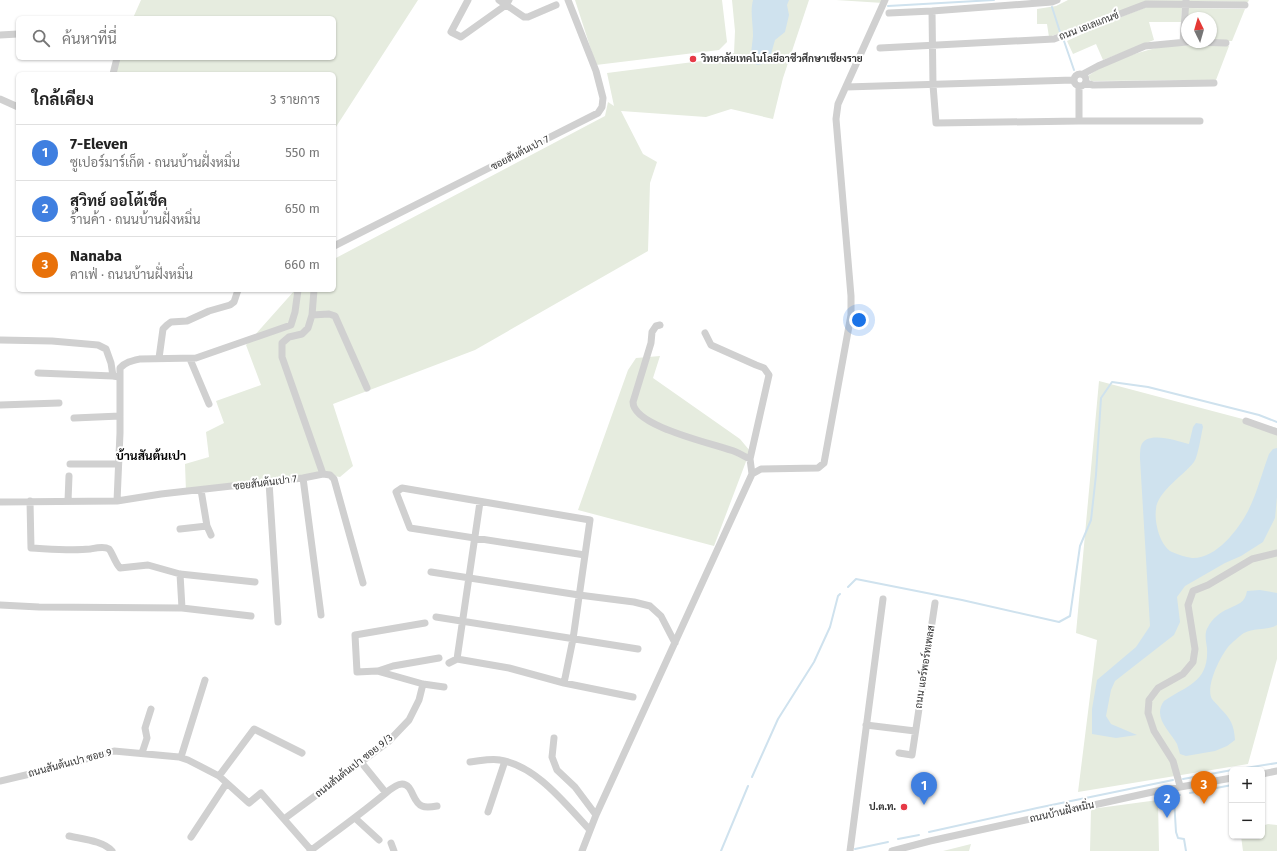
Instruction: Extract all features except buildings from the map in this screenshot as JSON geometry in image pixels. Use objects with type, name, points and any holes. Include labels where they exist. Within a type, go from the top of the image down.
[{"type":"street","points":[[468,0],[450,32],[461,37],[508,2]]},
{"type":"street","points":[[498,0],[508,2],[524,18],[556,5]]},
{"type":"street","name":"ซอยสันต้นเปา 7","points":[[336,245],[598,113],[602,107],[603,98],[596,71],[568,0]]},
{"type":"street","points":[[752,474],[761,469],[818,468],[824,462],[851,315],[851,296],[836,119],[838,104],[885,0]]},
{"type":"street","points":[[889,12],[932,11],[1052,2],[1057,0]]},
{"type":"street","points":[[1186,2],[1186,12]]},
{"type":"street","name":"ถนน เอเลแกนซ์","points":[[880,48],[1054,39],[1146,4],[1186,2],[1245,5]]},
{"type":"street","points":[[932,11],[933,85],[936,123],[1200,121]]},
{"type":"street","points":[[0,35],[16,34]]},
{"type":"street","points":[[1073,80],[1077,74],[1083,74],[1145,46],[1181,42]]},
{"type":"street","points":[[1217,43],[1226,43]]},
{"type":"street","points":[[114,72],[116,60]]},
{"type":"street","points":[[1079,121],[1082,85],[1086,78],[1083,74]]},
{"type":"street","points":[[846,87],[1073,80]]},
{"type":"street","points":[[1073,80],[1075,85],[1214,83]]},
{"type":"street","points":[[0,99],[16,106]]},
{"type":"street","points":[[159,358],[166,325],[171,322],[187,321],[209,311],[230,305],[234,302],[237,292]]},
{"type":"street","points":[[116,376],[120,368],[131,361],[159,358],[190,359],[203,356],[291,325],[295,312],[298,292]]},
{"type":"street","points":[[314,292],[312,315],[308,328],[302,334],[289,337],[282,343],[282,357],[323,474],[330,475],[334,479],[363,583]]},
{"type":"street","points":[[312,315],[329,314],[335,316],[367,388]]},
{"type":"street","points":[[660,325],[656,326],[652,332],[633,402],[633,407],[636,412],[667,430],[713,446],[735,451],[750,459]]},
{"type":"street","points":[[582,851],[596,815],[752,474],[750,459],[769,374],[764,368],[711,345],[705,333]]},
{"type":"street","points":[[0,340],[52,341],[98,345],[106,349],[116,376],[120,416],[117,501]]},
{"type":"street","points":[[190,359],[209,404]]},
{"type":"street","points":[[38,373],[116,376]]},
{"type":"street","points":[[0,405],[59,402]]},
{"type":"street","points":[[74,418],[120,416]]},
{"type":"street","points":[[1246,421],[1277,432]]},
{"type":"street","points":[[70,464],[118,464]]},
{"type":"street","name":"ซอยสันต้นเปา 7","points":[[0,502],[117,501],[303,478],[323,474]]},
{"type":"street","points":[[68,501],[69,476]]},
{"type":"street","points":[[303,478],[321,616]]},
{"type":"street","points":[[269,482],[278,622]]},
{"type":"street","points":[[564,683],[574,639],[590,520],[402,488],[396,492],[410,528],[585,555]]},
{"type":"street","points":[[201,490],[207,526],[211,535]]},
{"type":"street","points":[[30,501],[31,548],[72,550],[103,548],[108,549],[120,568],[148,565],[180,574],[255,582]]},
{"type":"street","points":[[457,659],[480,502]]},
{"type":"street","points":[[180,529],[207,526]]},
{"type":"street","points":[[1180,786],[1173,761],[1154,731],[1148,713],[1149,700],[1158,688],[1183,674],[1193,662],[1195,649],[1188,605],[1193,591],[1208,585],[1252,559],[1277,553]]},
{"type":"street","points":[[431,572],[634,602],[650,606],[661,616],[675,643]]},
{"type":"street","points":[[180,574],[182,608]]},
{"type":"street","points":[[850,851],[883,599]]},
{"type":"street","name":"ถนน แอร์พอร์ทเพลส","points":[[899,753],[912,755],[935,603]]},
{"type":"street","points":[[0,605],[39,607],[182,608],[251,616]]},
{"type":"street","points":[[436,617],[638,649]]},
{"type":"street","points":[[425,623],[355,635],[358,672],[377,672],[423,684],[444,687]]},
{"type":"street","points":[[377,672],[393,666],[439,658]]},
{"type":"street","points":[[449,663],[457,659],[509,668],[564,683],[633,697]]},
{"type":"street","points":[[181,757],[205,680]]},
{"type":"street","name":"ถนนสันต้นเปา ซอย 9/3","points":[[284,819],[388,742],[409,720],[419,700],[423,684]]},
{"type":"street","points":[[142,753],[147,738],[145,728],[151,710]]},
{"type":"street","points":[[866,725],[915,731]]},
{"type":"street","points":[[219,776],[254,729],[302,753]]},
{"type":"street","points":[[554,738],[552,757],[557,770],[575,787],[596,815]]},
{"type":"street","name":"ถนนสันต้นเปา ซอย 9","points":[[0,781],[51,769],[108,752],[122,751],[181,757],[219,776],[226,784],[249,803],[261,793],[311,850]]},
{"type":"street","points":[[470,762],[494,759],[517,764],[538,777],[590,830]]},
{"type":"street","points":[[488,812],[505,761]]},
{"type":"street","points":[[361,762],[386,793]]},
{"type":"street","points":[[1265,773],[1277,771]]},
{"type":"street","name":"ถนนบ้านฝั่งหมิ่น","points":[[892,851],[930,841],[1180,786],[1229,778]]},
{"type":"street","points":[[191,837],[226,784]]},
{"type":"street","points":[[311,850],[356,818],[396,786],[403,784],[409,787],[418,804],[425,807],[437,806]]},
{"type":"street","points":[[356,818],[379,840]]},
{"type":"street","points":[[69,836],[104,844],[112,851]]},
{"type":"street","points":[[391,843],[394,851]]},
{"type":"shaded area","points":[[141,0],[418,0],[336,127],[336,72],[114,72],[116,60],[336,60],[336,16],[134,16]]},
{"type":"shaded area","points":[[575,0],[722,0],[727,42],[719,50],[596,65]]},
{"type":"shaded area","points":[[732,0],[809,0],[783,78],[773,119],[731,109],[706,117],[621,111],[643,154],[657,162],[650,183],[648,251],[475,350],[333,404],[353,466],[340,477],[323,474],[186,492],[185,464],[209,457],[206,432],[224,423],[216,401],[261,385],[246,345],[293,292],[336,292],[336,258],[605,116],[608,102],[614,106],[607,73],[709,60],[734,53],[735,31]]},
{"type":"shaded area","points":[[836,0],[885,0],[883,3]]},
{"type":"shaded area","points":[[1068,0],[1183,0],[1182,2],[1146,2],[1049,37],[1047,24],[1037,24],[1037,9],[1056,6]]},
{"type":"shaded area","points":[[1189,0],[1249,0],[1248,2]]},
{"type":"shaded area","points":[[1147,7],[1182,7],[1181,22],[1149,22],[1154,40],[1103,60],[1096,44],[1073,54],[1067,41],[1108,22]]},
{"type":"shaded area","points":[[1188,8],[1245,9],[1232,41],[1217,41],[1217,12],[1188,12]]},
{"type":"shaded area","points":[[1167,45],[1181,45],[1181,48],[1217,48],[1217,46],[1229,46],[1216,80],[1091,81],[1088,76],[1106,65],[1136,53]]},
{"type":"shaded area","points":[[660,356],[653,378],[740,439],[750,451],[714,546],[578,510],[628,370],[636,358]]},
{"type":"shaded area","points":[[1099,381],[1277,428],[1277,659],[1248,764],[1078,792],[1097,640],[1076,633]]},
{"type":"shaded area","points":[[1158,800],[1159,851],[1090,851],[1091,809]]},
{"type":"shaded area","points":[[1265,825],[1277,825],[1277,851],[1243,851],[1241,839],[1265,839]]},
{"type":"shaded area","points":[[971,844],[969,851],[943,851]]},
{"type":"water","points":[[753,0],[789,0],[787,5],[789,15],[785,32],[775,40],[767,63],[757,65],[751,61]]},
{"type":"water","points":[[1196,423],[1202,424],[1203,427],[1194,462],[1161,496],[1156,509],[1157,527],[1164,545],[1172,552],[1192,558],[1201,557],[1218,549],[1244,519],[1257,490],[1269,454],[1273,449],[1277,448],[1277,497],[1275,518],[1263,542],[1241,556],[1225,563],[1185,586],[1177,597],[1180,622],[1174,635],[1115,681],[1111,690],[1106,716],[1111,724],[1137,735],[1116,738],[1092,734],[1092,709],[1097,680],[1136,647],[1150,626],[1140,459],[1141,446],[1144,441],[1155,438],[1170,439],[1189,444],[1193,427]]},
{"type":"water","points":[[1260,590],[1277,593],[1277,625],[1269,628],[1248,631],[1242,634],[1228,647],[1214,672],[1210,687],[1212,699],[1231,722],[1235,740],[1227,746],[1215,751],[1186,756],[1180,754],[1177,744],[1163,724],[1160,713],[1161,707],[1164,701],[1189,686],[1201,675],[1207,659],[1206,632],[1216,616],[1243,601],[1247,591]]},
{"type":"waterway","points":[[888,6],[994,0]]},
{"type":"waterway","points":[[1052,7],[1060,32]]},
{"type":"waterway","points":[[1064,41],[1074,70]]},
{"type":"waterway","points":[[848,587],[856,579],[962,600],[1059,622],[1070,616],[1080,546],[1091,520],[1096,475],[1101,398],[1112,382],[1148,387],[1259,415],[1277,422]]},
{"type":"waterway","points":[[752,777],[778,719],[814,662],[830,627],[838,596],[840,594]]},
{"type":"waterway","points":[[1252,767],[1277,763]]},
{"type":"waterway","points":[[1183,779],[1229,771]]},
{"type":"waterway","points":[[929,832],[1173,780]]},
{"type":"waterway","points":[[721,851],[748,786]]},
{"type":"waterway","points":[[1190,793],[1229,786]]},
{"type":"waterway","points":[[1180,795],[1174,799],[1176,832],[1178,838],[1184,839],[1186,851]]},
{"type":"waterway","points":[[898,839],[919,835]]},
{"type":"waterway","points":[[855,849],[888,842]]},
{"type":"place","name":"วิทยาลัยเทคโนโลยีอาชีวศึกษาเชียงราย","points":[[693,59]]},
{"type":"place","name":"Nanaba","points":[[1204,804]]},
{"type":"place","name":"7-Eleven","points":[[924,805]]},
{"type":"place","name":"ป.ต.ท.","points":[[904,807]]},
{"type":"place","name":"สุวิทย์ ออโต้เช็ค","points":[[1167,818]]},
{"type":"district","name":"บ้านสันต้นเปา","points":[[151,456]]}]
